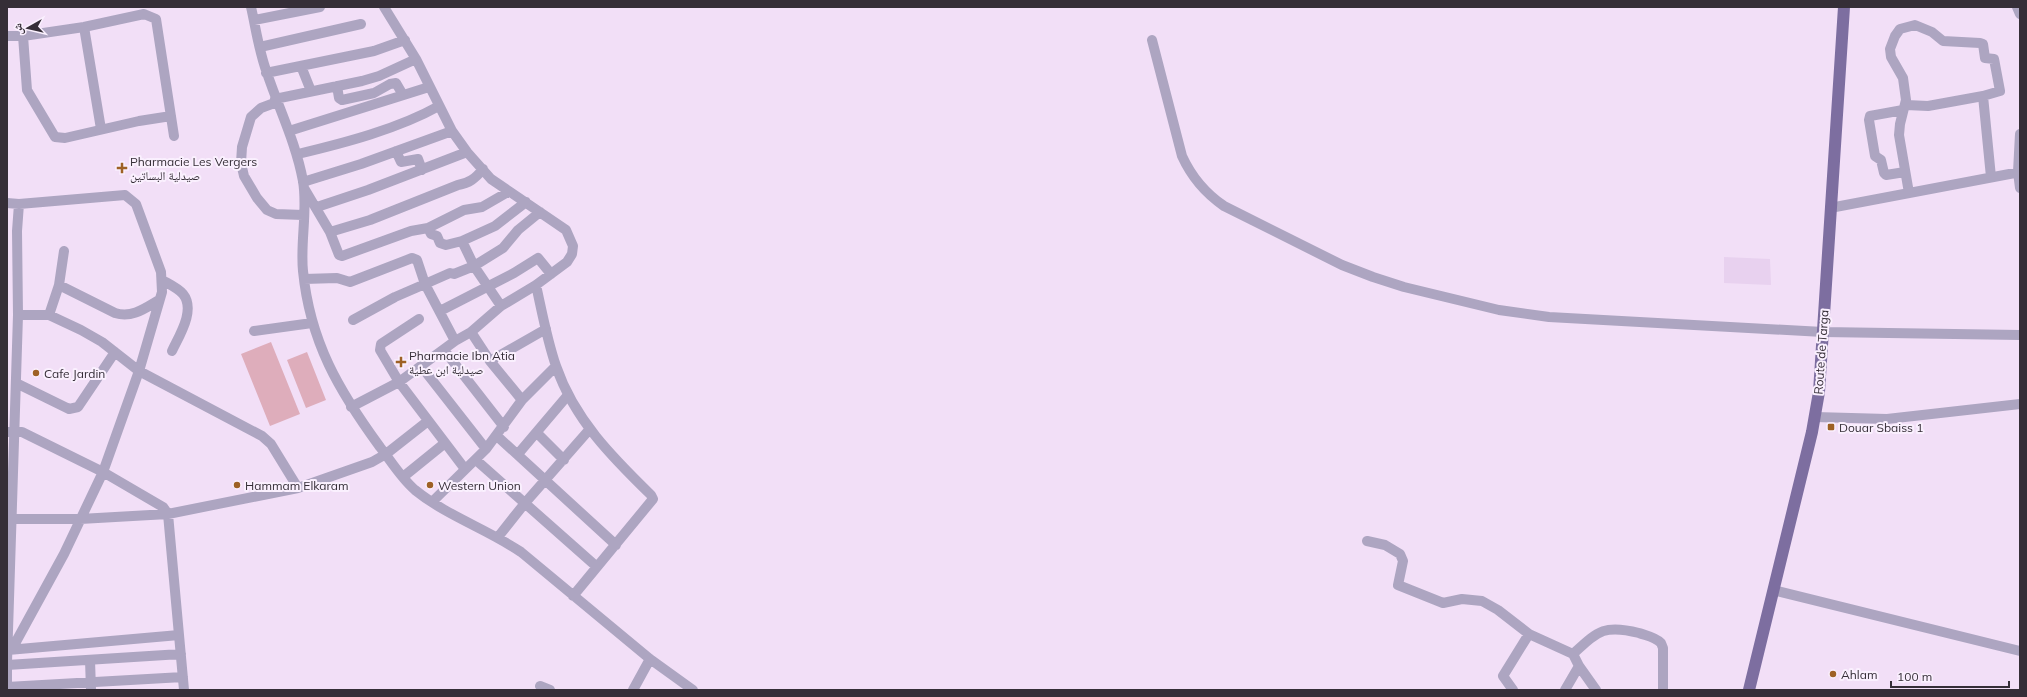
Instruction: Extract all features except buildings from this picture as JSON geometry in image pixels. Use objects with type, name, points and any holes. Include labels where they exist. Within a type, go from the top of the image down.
[{"type":"main road","name":"Route de Targa","points":[[1749,690],[1815,417],[1819,392],[1844,7]]},
{"type":"street","points":[[251,7],[266,72],[298,154],[303,185],[304,279],[312,323],[334,378],[351,407],[414,489],[458,518],[498,537],[521,552],[650,659],[693,690]]},
{"type":"street","points":[[254,20],[320,7]]},
{"type":"street","points":[[351,407],[399,382],[455,341],[471,332],[501,306],[536,285],[567,262],[572,254],[573,246],[566,230],[491,179],[467,152],[452,131],[416,59],[384,7]]},
{"type":"street","points":[[2017,7],[2020,14]]},
{"type":"street","points":[[7,36],[23,36],[84,27],[144,14],[156,19],[174,136]]},
{"type":"street","points":[[260,47],[361,24]]},
{"type":"street","points":[[1905,172],[1884,173],[1881,160],[1875,156],[1869,120],[1870,116],[1905,108],[1928,106],[1998,93],[2000,90],[1995,60],[1993,58],[1985,58],[1982,44],[1943,41],[1932,32],[1915,25],[1906,26],[1900,29],[1894,36],[1890,49],[1893,64],[1905,83],[1905,108],[1899,135],[1909,193]]},
{"type":"street","points":[[84,27],[101,129]]},
{"type":"street","points":[[23,36],[27,90],[55,137],[65,138],[101,129],[170,116]]},
{"type":"street","points":[[266,72],[374,51],[405,40]]},
{"type":"street","points":[[1152,40],[1182,156],[1189,171],[1199,185],[1211,197],[1224,206],[1342,265],[1404,287],[1499,310],[1547,317],[1824,332],[2020,335]]},
{"type":"street","points":[[303,215],[276,214],[267,210],[257,198],[244,176],[241,163],[242,147],[251,117],[261,108],[276,100],[379,76],[416,59]]},
{"type":"street","points":[[301,66],[311,92]]},
{"type":"street","points":[[337,86],[338,98],[342,100],[374,93],[393,83],[398,84],[403,95]]},
{"type":"street","points":[[289,131],[365,108],[385,99],[403,95],[429,86]]},
{"type":"street","points":[[1983,96],[1991,177]]},
{"type":"street","points":[[298,154],[340,144],[421,116],[439,106]]},
{"type":"street","points":[[303,185],[452,131]]},
{"type":"street","points":[[2020,134],[2020,188]]},
{"type":"street","points":[[396,151],[401,162],[418,159],[422,170]]},
{"type":"street","points":[[317,207],[422,170],[467,152]]},
{"type":"street","points":[[330,232],[370,220],[458,185],[468,183],[483,169]]},
{"type":"street","points":[[1830,208],[2019,172]]},
{"type":"street","points":[[303,185],[330,232],[339,255],[342,256],[411,231],[428,228],[464,210],[482,207],[508,192]]},
{"type":"street","points":[[7,203],[19,204],[125,195],[136,204],[158,262],[162,280],[162,292],[139,371],[103,472],[64,554],[9,649]]},
{"type":"street","points":[[428,228],[431,234],[437,236],[443,245],[462,241],[495,226],[526,202]]},
{"type":"street","points":[[19,204],[17,231],[18,315],[16,383],[11,432],[9,649],[7,664],[181,654]]},
{"type":"street","points":[[352,320],[395,297],[450,273],[454,274],[474,266],[503,248],[518,230],[540,212]]},
{"type":"street","points":[[462,241],[474,266],[501,306]]},
{"type":"street","points":[[50,315],[59,285],[64,251]]},
{"type":"street","points":[[304,279],[337,278],[350,282],[412,258],[417,260],[425,284],[455,341]]},
{"type":"street","points":[[440,311],[538,258],[551,274]]},
{"type":"street","points":[[162,280],[184,295],[186,302],[185,323],[172,351]]},
{"type":"street","points":[[59,285],[115,313],[123,315],[135,314],[159,300]]},
{"type":"street","points":[[536,285],[556,366],[568,395],[589,430],[615,460],[653,497],[652,503],[596,567],[573,596]]},
{"type":"street","points":[[18,315],[50,315],[81,330],[116,352],[139,371],[262,436],[271,444],[298,488]]},
{"type":"street","points":[[419,319],[379,347],[382,355],[399,382],[465,468]]},
{"type":"street","points":[[254,331],[312,323]]},
{"type":"street","points":[[490,361],[546,329]]},
{"type":"street","points":[[471,332],[490,361],[522,400]]},
{"type":"street","points":[[444,350],[504,427]]},
{"type":"street","points":[[16,383],[69,409],[75,408],[78,406],[116,352]]},
{"type":"street","points":[[421,366],[486,449]]},
{"type":"street","points":[[432,502],[465,468],[476,460],[504,427],[522,400],[556,366]]},
{"type":"street","points":[[518,454],[568,395]]},
{"type":"street","points":[[1815,417],[1887,419],[2020,404]]},
{"type":"street","points":[[9,519],[80,519],[168,514],[298,488],[372,462],[386,454],[428,421]]},
{"type":"street","points":[[498,537],[525,503],[546,481],[589,430]]},
{"type":"street","points":[[11,432],[22,432],[103,472],[163,507],[168,514],[184,690]]},
{"type":"street","points":[[537,433],[564,460]]},
{"type":"street","points":[[497,436],[616,545]]},
{"type":"street","points":[[403,476],[445,443]]},
{"type":"street","points":[[476,460],[596,567]]},
{"type":"street","points":[[1367,541],[1385,545],[1400,554],[1403,561],[1398,585],[1443,603],[1462,599],[1482,601],[1498,610],[1529,634],[1573,654],[1579,666],[1596,690]]},
{"type":"street","points":[[1773,590],[2020,651]]},
{"type":"street","points":[[1573,654],[1593,636],[1612,628],[1620,628],[1653,638],[1661,643],[1663,648],[1663,690]]},
{"type":"street","points":[[1513,690],[1503,676],[1529,634]]},
{"type":"street","points":[[9,649],[179,635]]},
{"type":"street","points":[[633,690],[650,659]]},
{"type":"street","points":[[90,660],[91,686]]},
{"type":"street","points":[[1565,690],[1579,666]]},
{"type":"street","points":[[7,670],[7,690]]},
{"type":"street","points":[[7,687],[91,686],[183,677]]},
{"type":"shaded area","points":[[1724,257],[1770,259],[1771,285],[1724,283]]},
{"type":"shaded area","points":[[271,342],[300,414],[270,426],[241,354]]},
{"type":"shaded area","points":[[307,352],[326,400],[306,408],[287,360]]},
{"type":"place","name":"Pharmacie Les Vergers صيدلية البساتين","points":[[122,168]]},
{"type":"place","name":"Pharmacie Ibn Atia صيدلية ابن عطية","points":[[401,362]]},
{"type":"place","name":"Cafe Jardin","points":[[36,373]]},
{"type":"place","name":"Douar Sbaiss 1","points":[[1831,427]]},
{"type":"place","name":"Hammam Elkaram","points":[[237,485]]},
{"type":"place","name":"Western Union","points":[[430,485]]},
{"type":"place","name":"Ahlam","points":[[1833,674]]}]
